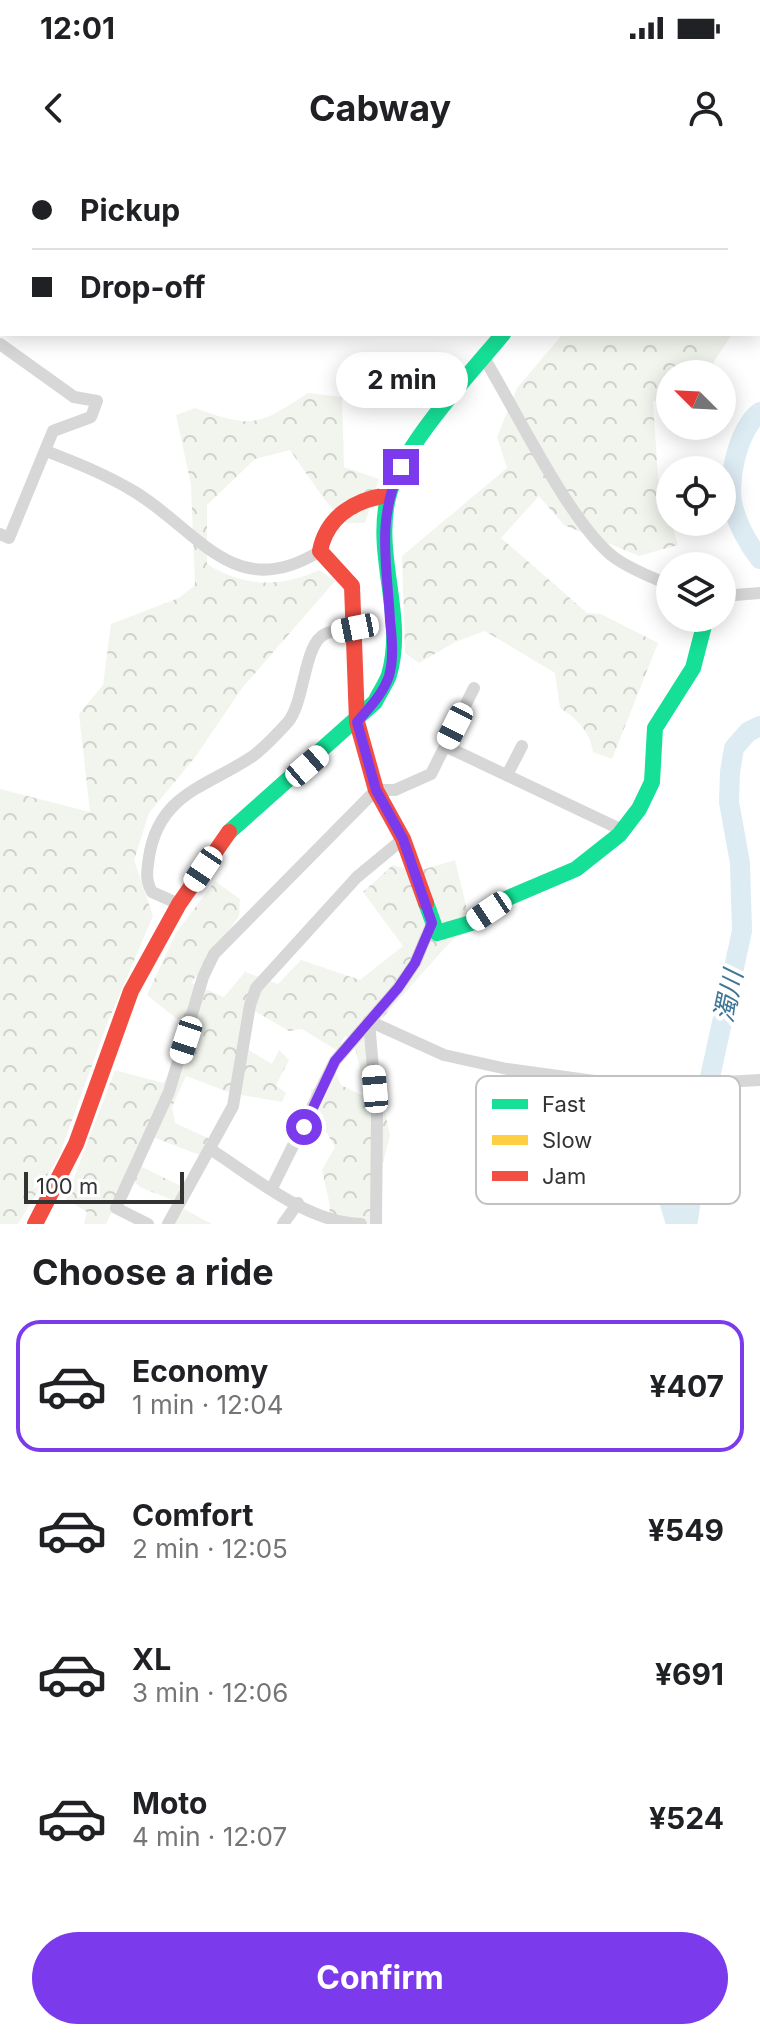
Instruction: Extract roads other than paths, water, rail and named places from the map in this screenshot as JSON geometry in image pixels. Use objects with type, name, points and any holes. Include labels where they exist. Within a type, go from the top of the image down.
[{"type":"street","points":[[35,1224],[76,1144],[131,991],[179,904],[224,837],[357,722],[375,702],[389,675],[392,648],[384,523],[388,495],[401,467],[501,336]]},
{"type":"street","points":[[0,344],[74,397],[97,401],[91,417],[53,431],[9,538],[0,534]]},
{"type":"street","points":[[484,358],[563,493],[596,539],[613,557],[656,579]]},
{"type":"street","points":[[46,451],[136,492],[179,524],[203,547],[238,566],[254,570],[284,567],[320,551]]},
{"type":"street","points":[[388,495],[369,497],[327,527],[321,535],[320,551],[352,586],[357,722],[376,790],[403,839],[437,933],[471,923],[508,898],[576,869],[622,830],[639,809],[652,782],[655,728],[693,668],[702,632]]},
{"type":"street","points":[[736,594],[760,593]]},
{"type":"street","points":[[179,904],[152,892],[145,879],[151,846],[164,814],[194,788],[253,755],[272,738],[290,719],[299,701],[306,666],[317,639],[325,634],[355,628]]},
{"type":"street","points":[[148,1224],[116,1208],[169,1092],[203,977],[214,954],[376,790],[395,790],[431,774],[474,688]]},
{"type":"street","points":[[445,746],[622,830]]},
{"type":"street","points":[[507,775],[522,746]]},
{"type":"street","points":[[168,1224],[233,1106],[250,1005],[256,988],[357,877],[403,839]]},
{"type":"street","points":[[272,1188],[335,1061],[415,963],[432,923]]},
{"type":"street","points":[[369,1021],[444,1055],[474,1063],[563,1076]]},
{"type":"street","points":[[369,1021],[377,1116],[376,1224]]},
{"type":"street","points":[[740,1078],[760,1080]]},
{"type":"street","points":[[210,1149],[272,1188],[339,1224],[361,1224]]},
{"type":"street","points":[[283,1224],[298,1203]]},
{"type":"waterway","name":"濁川","points":[[760,412],[745,431],[735,458],[731,486],[739,523],[760,559]]},
{"type":"waterway","name":"濁川","points":[[710,1076],[742,931],[740,863],[729,802],[730,772],[734,748],[748,732],[760,726]]},
{"type":"waterway","name":"濁川","points":[[670,1204],[676,1224]]},
{"type":"waterway","name":"濁川","points":[[674,1204],[688,1220],[690,1204]]}]
